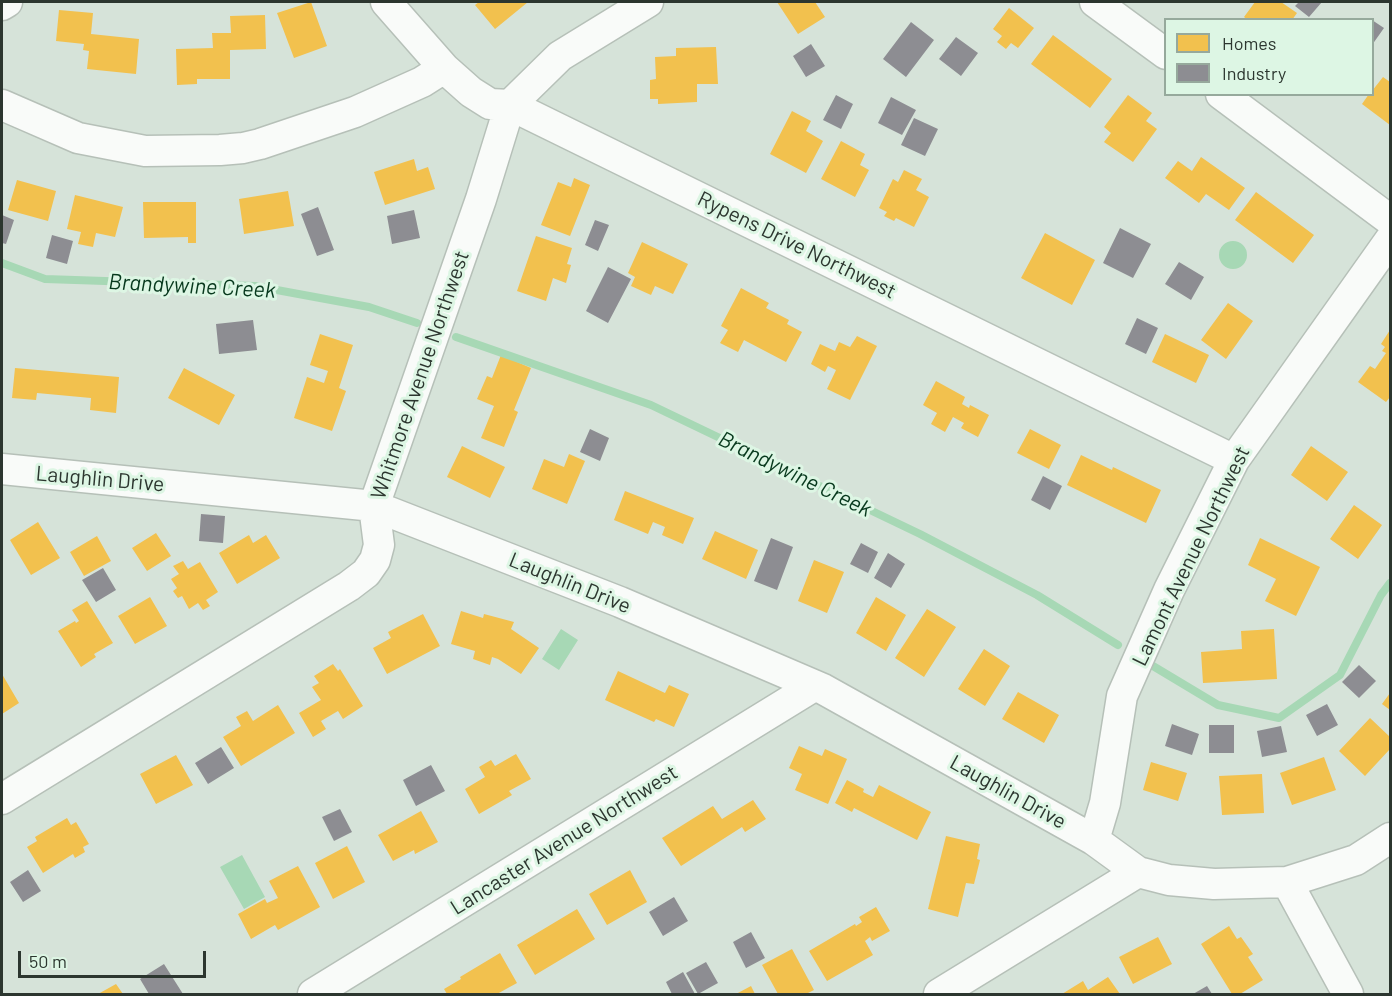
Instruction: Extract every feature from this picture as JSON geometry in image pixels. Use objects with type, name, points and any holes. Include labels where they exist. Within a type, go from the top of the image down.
[{"type":"street","points":[[2,5],[7,2]]},
{"type":"street","name":"Rypens Drive Northwest","points":[[386,2],[444,68],[471,92],[490,104],[510,105],[1234,460]]},
{"type":"street","name":"Whitmore Avenue Northwest","points":[[2,799],[349,586],[366,573],[375,560],[379,545],[374,506],[481,199],[510,105],[560,56],[648,2]]},
{"type":"street","points":[[1095,2],[1164,53]]},
{"type":"street","points":[[2,105],[78,138],[145,151],[220,150],[260,144],[355,112],[422,82],[444,68]]},
{"type":"street","points":[[1224,96],[1390,220]]},
{"type":"street","name":"Lamont Avenue Northwest","points":[[1094,840],[1105,803],[1122,696],[1169,590],[1234,460],[1390,240]]},
{"type":"street","name":"Laughlin Drive","points":[[2,469],[374,506],[620,602],[814,686],[890,725],[1017,799],[1094,840],[1138,872]]},
{"type":"street","name":"Lancaster Avenue Northwest","points":[[313,994],[814,686]]},
{"type":"street","points":[[939,994],[1138,872],[1169,880],[1214,884],[1287,882],[1356,860],[1390,838]]},
{"type":"street","points":[[1287,882],[1348,994]]},
{"type":"shaded area","points":[[1233,241],[1243,245],[1247,255],[1243,265],[1233,269],[1223,265],[1219,255],[1223,245]]},
{"type":"shaded area","points":[[561,629],[578,640],[559,670],[542,659]]},
{"type":"shaded area","points":[[242,855],[265,897],[244,909],[220,867]]},
{"type":"building: Homes","points":[[311,2],[327,46],[294,58],[277,13]]},
{"type":"building: Homes","points":[[479,2],[528,2],[495,29],[475,5]]},
{"type":"building: Homes","points":[[777,2],[815,2],[825,17],[798,34]]},
{"type":"building: Homes","points":[[1255,2],[1281,2],[1297,13],[1293,18],[1244,17]]},
{"type":"building: Homes","points":[[1009,8],[1034,28],[1018,48],[1011,43],[1006,49],[997,42],[1002,36],[993,29]]},
{"type":"building: Homes","points":[[59,10],[93,13],[91,34],[139,39],[136,74],[87,69],[89,51],[83,50],[84,44],[56,41]]},
{"type":"building: Homes","points":[[265,15],[266,49],[230,50],[230,79],[197,79],[197,84],[177,85],[176,49],[213,48],[212,33],[231,33],[230,16]]},
{"type":"building: Homes","points":[[1053,35],[1112,79],[1090,108],[1031,64]]},
{"type":"building: Homes","points":[[716,47],[718,84],[697,84],[697,102],[658,104],[658,99],[650,99],[650,80],[656,79],[655,57],[676,56],[676,48]]},
{"type":"building: Homes","points":[[1383,77],[1390,82],[1390,125],[1362,104],[1368,96],[1374,96],[1374,88]]},
{"type":"building: Homes","points":[[1128,95],[1152,113],[1146,121],[1157,129],[1133,162],[1104,142],[1111,133],[1104,127]]},
{"type":"building: Homes","points":[[792,111],[811,121],[806,131],[823,141],[806,173],[770,154]]},
{"type":"building: Homes","points":[[841,141],[865,154],[860,165],[869,170],[855,197],[821,179]]},
{"type":"building: Homes","points":[[1201,157],[1245,188],[1229,210],[1206,194],[1199,203],[1165,178],[1178,161],[1192,171]]},
{"type":"building: Homes","points":[[414,159],[417,171],[428,167],[435,189],[385,205],[374,172]]},
{"type":"building: Homes","points":[[904,170],[922,179],[916,190],[929,197],[914,227],[896,218],[894,221],[884,216],[887,212],[879,208],[893,179],[898,182]]},
{"type":"building: Homes","points":[[574,178],[590,185],[570,236],[541,225],[558,182],[571,187]]},
{"type":"building: Homes","points":[[17,180],[56,191],[48,221],[8,210]]},
{"type":"building: Homes","points":[[288,191],[294,226],[244,234],[239,199]]},
{"type":"building: Homes","points":[[1256,192],[1314,235],[1293,263],[1235,220]]},
{"type":"building: Homes","points":[[75,195],[123,207],[115,237],[96,233],[93,247],[78,244],[81,232],[67,229]]},
{"type":"building: Homes","points":[[143,202],[196,202],[196,243],[188,243],[188,237],[144,238]]},
{"type":"building: Homes","points":[[1045,233],[1095,260],[1072,305],[1021,278]]},
{"type":"building: Homes","points":[[536,236],[572,248],[567,264],[571,265],[566,283],[553,278],[546,301],[517,291]]},
{"type":"building: Homes","points":[[642,242],[688,264],[673,294],[655,286],[651,295],[631,286],[635,277],[628,273]]},
{"type":"building: Homes","points":[[741,288],[769,303],[766,308],[789,320],[787,324],[802,332],[786,362],[744,340],[738,352],[720,343],[728,330],[721,326]]},
{"type":"building: Homes","points":[[1228,303],[1253,321],[1226,359],[1201,340]]},
{"type":"building: Homes","points":[[1390,330],[1390,397],[1386,402],[1358,382],[1370,366],[1375,369],[1386,353],[1382,351],[1385,347],[1381,344]]},
{"type":"building: Homes","points":[[320,334],[353,345],[339,388],[346,391],[332,431],[294,418],[307,377],[324,383],[328,371],[310,365]]},
{"type":"building: Homes","points":[[1165,334],[1209,355],[1196,383],[1152,362]]},
{"type":"building: Homes","points":[[857,336],[877,346],[850,400],[827,389],[836,370],[828,366],[825,372],[811,364],[820,344],[835,351],[839,342],[850,347]]},
{"type":"building: Homes","points":[[501,355],[531,368],[514,410],[518,412],[504,447],[481,438],[494,406],[477,399],[487,376],[492,378]]},
{"type":"building: Homes","points":[[15,368],[119,377],[116,413],[90,410],[91,398],[37,393],[36,400],[12,398]]},
{"type":"building: Homes","points":[[184,368],[235,395],[219,425],[168,398]]},
{"type":"building: Homes","points":[[936,381],[965,397],[962,404],[969,408],[970,405],[989,415],[978,437],[961,428],[964,423],[953,417],[945,432],[931,424],[937,413],[923,405]]},
{"type":"building: Homes","points":[[1030,429],[1061,445],[1049,469],[1017,453]]},
{"type":"building: Homes","points":[[462,446],[505,467],[490,498],[447,477]]},
{"type":"building: Homes","points":[[1311,446],[1348,472],[1327,501],[1291,475]]},
{"type":"building: Homes","points":[[569,454],[585,461],[567,504],[532,489],[544,459],[564,467]]},
{"type":"building: Homes","points":[[1081,455],[1112,470],[1113,467],[1161,490],[1146,523],[1067,485]]},
{"type":"building: Homes","points":[[625,491],[694,518],[683,544],[662,535],[665,527],[653,522],[648,534],[614,520]]},
{"type":"building: Homes","points":[[1354,505],[1382,525],[1358,559],[1330,539]]},
{"type":"building: Homes","points":[[38,522],[60,558],[31,575],[10,540]]},
{"type":"building: Homes","points":[[715,531],[758,550],[746,579],[702,559]]},
{"type":"building: Homes","points":[[156,533],[171,556],[147,571],[132,548]]},
{"type":"building: Homes","points":[[249,535],[253,543],[266,535],[280,558],[237,584],[219,553]]},
{"type":"building: Homes","points":[[97,536],[111,561],[84,576],[70,552]]},
{"type":"building: Homes","points":[[1260,538],[1320,567],[1296,616],[1265,601],[1276,579],[1248,565]]},
{"type":"building: Homes","points":[[814,560],[844,572],[827,613],[798,601]]},
{"type":"building: Homes","points":[[183,561],[188,569],[200,562],[218,592],[206,600],[210,606],[203,610],[198,603],[189,609],[182,596],[178,598],[173,591],[177,588],[171,579],[179,574],[173,566]]},
{"type":"building: Homes","points":[[150,597],[167,626],[135,644],[118,616]]},
{"type":"building: Homes","points":[[876,597],[906,615],[886,651],[856,633]]},
{"type":"building: Homes","points":[[87,601],[113,643],[94,654],[96,657],[81,667],[58,631],[79,621],[72,610]]},
{"type":"building: Homes","points":[[927,609],[956,627],[924,677],[895,658]]},
{"type":"building: Homes","points":[[461,611],[483,618],[484,614],[514,622],[511,629],[539,648],[521,674],[492,657],[490,665],[473,659],[475,651],[451,644]]},
{"type":"building: Homes","points":[[423,614],[440,646],[387,674],[373,648],[391,638],[388,632]]},
{"type":"building: Homes","points":[[1274,629],[1277,679],[1203,683],[1201,652],[1242,649],[1241,631]]},
{"type":"building: Homes","points":[[984,649],[1010,666],[985,706],[958,689]]},
{"type":"building: Homes","points":[[333,664],[338,671],[340,669],[363,706],[343,719],[338,711],[321,721],[326,729],[313,737],[299,713],[321,700],[312,687],[319,683],[314,676]]},
{"type":"building: Homes","points":[[618,671],[665,693],[669,685],[689,694],[674,727],[656,719],[654,722],[605,700]]},
{"type":"building: Homes","points":[[2,674],[19,703],[2,714]]},
{"type":"building: Homes","points":[[1018,692],[1059,715],[1044,743],[1002,719]]},
{"type":"building: Homes","points":[[1390,693],[1390,710],[1382,704]]},
{"type":"building: Homes","points":[[278,705],[295,733],[241,766],[223,737],[241,726],[236,717],[247,711],[253,721]]},
{"type":"building: Homes","points":[[1370,718],[1390,737],[1390,749],[1365,776],[1339,751]]},
{"type":"building: Homes","points":[[799,746],[822,756],[825,749],[847,759],[828,804],[795,790],[802,774],[789,768]]},
{"type":"building: Homes","points":[[516,754],[531,779],[509,791],[512,795],[479,814],[465,789],[485,777],[479,767],[491,760],[495,766]]},
{"type":"building: Homes","points":[[176,755],[193,785],[156,804],[140,774]]},
{"type":"building: Homes","points":[[1324,757],[1336,790],[1292,805],[1280,773]]},
{"type":"building: Homes","points":[[1151,762],[1187,773],[1178,801],[1143,790]]},
{"type":"building: Homes","points":[[1262,774],[1264,813],[1222,815],[1219,776]]},
{"type":"building: Homes","points":[[847,780],[873,797],[879,785],[931,812],[917,840],[854,808],[852,812],[835,803]]},
{"type":"building: Homes","points":[[753,800],[766,819],[745,832],[742,827],[681,866],[662,838],[713,806],[722,819]]},
{"type":"building: Homes","points":[[421,811],[438,842],[415,854],[414,850],[393,861],[378,835]]},
{"type":"building: Homes","points":[[67,818],[71,825],[76,822],[89,844],[83,847],[85,852],[75,858],[73,854],[43,873],[27,847],[37,841],[35,837]]},
{"type":"building: Homes","points":[[946,836],[980,844],[977,859],[980,860],[974,884],[966,883],[958,917],[928,909]]},
{"type":"building: Homes","points":[[347,846],[365,882],[333,899],[315,863]]},
{"type":"building: Homes","points":[[298,866],[320,907],[278,930],[275,925],[251,939],[238,914],[265,899],[267,903],[278,898],[269,881]]},
{"type":"building: Homes","points":[[630,870],[647,902],[607,925],[589,894]]},
{"type":"building: Homes","points":[[876,907],[890,931],[872,941],[870,937],[865,941],[873,955],[827,981],[809,951],[855,924],[856,926],[862,922],[859,917]]},
{"type":"building: Homes","points":[[577,909],[595,939],[535,975],[517,945]]},
{"type":"building: Homes","points":[[1229,926],[1237,939],[1241,937],[1253,954],[1248,957],[1263,980],[1240,994],[1232,994],[1201,944]]},
{"type":"building: Homes","points":[[1158,937],[1172,964],[1133,984],[1119,957]]},
{"type":"building: Homes","points":[[792,949],[814,990],[806,994],[778,994],[762,965]]},
{"type":"building: Homes","points":[[500,953],[517,983],[497,994],[447,994],[444,989]]},
{"type":"building: Homes","points":[[1108,977],[1120,994],[1062,994],[1083,981],[1088,990]]},
{"type":"building: Homes","points":[[116,984],[123,994],[98,994]]},
{"type":"building: Homes","points":[[751,986],[755,994],[736,994]]},
{"type":"building: Industry","points":[[1299,2],[1322,2],[1309,17],[1295,6]]},
{"type":"building: Industry","points":[[1374,21],[1384,28],[1374,42]]},
{"type":"building: Industry","points":[[911,22],[934,40],[906,77],[883,59]]},
{"type":"building: Industry","points":[[956,37],[978,53],[961,76],[939,59]]},
{"type":"building: Industry","points":[[811,44],[825,66],[806,77],[793,56]]},
{"type":"building: Industry","points":[[836,95],[853,104],[841,129],[823,120]]},
{"type":"building: Industry","points":[[891,97],[916,110],[902,135],[878,123]]},
{"type":"building: Industry","points":[[914,118],[938,129],[925,156],[901,145]]},
{"type":"building: Industry","points":[[318,207],[334,250],[317,256],[301,214]]},
{"type":"building: Industry","points":[[414,210],[420,238],[392,244],[387,216]]},
{"type":"building: Industry","points":[[2,215],[14,220],[6,244],[2,243]]},
{"type":"building: Industry","points":[[595,220],[609,225],[598,251],[585,245]]},
{"type":"building: Industry","points":[[1120,228],[1151,244],[1133,278],[1103,263]]},
{"type":"building: Industry","points":[[52,235],[73,241],[67,264],[46,258]]},
{"type":"building: Industry","points":[[1179,262],[1204,277],[1191,300],[1165,284]]},
{"type":"building: Industry","points":[[608,267],[631,279],[608,323],[586,311]]},
{"type":"building: Industry","points":[[1137,318],[1158,328],[1146,354],[1125,344]]},
{"type":"building: Industry","points":[[253,320],[257,350],[219,354],[216,324]]},
{"type":"building: Industry","points":[[590,429],[609,438],[600,461],[580,452]]},
{"type":"building: Industry","points":[[1043,476],[1062,486],[1050,510],[1031,500]]},
{"type":"building: Industry","points":[[201,514],[225,516],[223,543],[199,541]]},
{"type":"building: Industry","points":[[771,538],[793,547],[777,590],[754,581]]},
{"type":"building: Industry","points":[[861,543],[878,552],[868,573],[850,564]]},
{"type":"building: Industry","points":[[888,553],[905,564],[891,588],[874,578]]},
{"type":"building: Industry","points":[[103,568],[116,590],[96,602],[82,580]]},
{"type":"building: Industry","points":[[1359,665],[1376,681],[1359,698],[1342,682]]},
{"type":"building: Industry","points":[[1327,704],[1338,725],[1317,736],[1306,715]]},
{"type":"building: Industry","points":[[1172,724],[1199,734],[1192,755],[1165,746]]},
{"type":"building: Industry","points":[[1209,725],[1234,725],[1234,753],[1209,753]]},
{"type":"building: Industry","points":[[1281,726],[1287,752],[1262,757],[1257,731]]},
{"type":"building: Industry","points":[[221,747],[234,768],[208,784],[195,763]]},
{"type":"building: Industry","points":[[431,765],[445,791],[416,806],[403,780]]},
{"type":"building: Industry","points":[[340,809],[352,832],[334,841],[322,817]]},
{"type":"building: Industry","points":[[28,870],[41,891],[23,902],[10,882]]},
{"type":"building: Industry","points":[[674,897],[688,921],[663,936],[649,912]]},
{"type":"building: Industry","points":[[751,932],[765,958],[746,968],[733,942]]},
{"type":"building: Industry","points":[[706,962],[718,983],[698,994],[686,973]]},
{"type":"building: Industry","points":[[164,964],[183,994],[149,994],[140,979]]},
{"type":"building: Industry","points":[[683,972],[695,994],[672,994],[666,982]]},
{"type":"building: Industry","points":[[1207,986],[1212,994],[1193,994]]},
{"type":"waterway","name":"Brandywine Creek","points":[[2,263],[45,279],[255,286],[369,307],[417,323]]},
{"type":"waterway","name":"Brandywine Creek","points":[[456,337],[651,405],[920,534],[1037,595],[1118,645]]},
{"type":"waterway","name":"Brandywine Creek","points":[[1153,666],[1218,705],[1279,718],[1340,675],[1381,595],[1390,583]]}]
